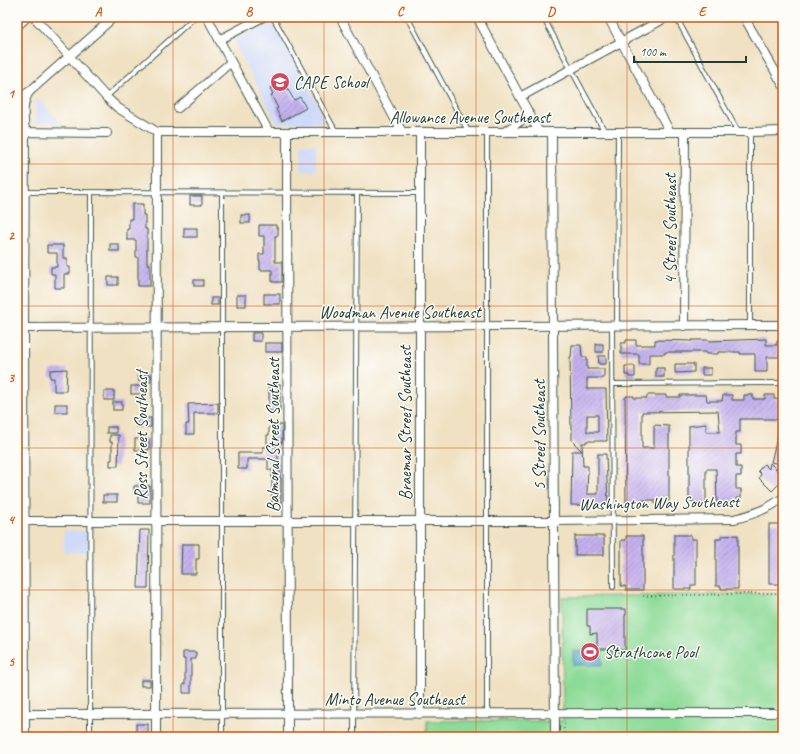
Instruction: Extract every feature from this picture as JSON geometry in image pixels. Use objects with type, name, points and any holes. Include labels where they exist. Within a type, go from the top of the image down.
[{"type":"street","points":[[34,17],[106,97],[118,108],[157,132]]},
{"type":"street","points":[[17,99],[28,92],[114,17]]},
{"type":"street","points":[[207,17],[270,132]]},
{"type":"street","points":[[219,40],[263,17]]},
{"type":"street","points":[[340,17],[402,132]]},
{"type":"street","points":[[477,17],[539,132]]},
{"type":"street","points":[[608,17],[670,132]]},
{"type":"street","points":[[520,97],[667,17]]},
{"type":"street","points":[[744,17],[783,85]]},
{"type":"street","points":[[178,108],[231,62]]},
{"type":"street","points":[[25,737],[21,714],[20,328],[21,132],[23,104],[28,92]]},
{"type":"street","points":[[504,132],[530,115]]},
{"type":"street","name":"Allowance Avenue Southeast","points":[[157,132],[783,131]]},
{"type":"street","points":[[21,132],[107,133]]},
{"type":"street","name":"Ross Street Southeast","points":[[156,737],[157,132]]},
{"type":"street","name":"Balmoral Street Southeast","points":[[288,132],[288,737]]},
{"type":"street","name":"Braemar Street Southeast","points":[[420,132],[420,714]]},
{"type":"street","name":"5 Street Southeast","points":[[552,132],[555,737]]},
{"type":"street","name":"4 Street Southeast","points":[[684,326],[685,132]]},
{"type":"street","name":"Woodman Avenue Southeast","points":[[20,328],[783,325]]},
{"type":"street","name":"Washington Way Southeast","points":[[21,521],[554,521],[734,519],[751,515],[783,498]]},
{"type":"street","name":"Minto Avenue Southeast","points":[[21,714],[773,713]]},
{"type":"lane","points":[[17,29],[30,17]]},
{"type":"lane","points":[[106,97],[195,17]]},
{"type":"lane","points":[[274,17],[336,132]]},
{"type":"lane","points":[[407,17],[469,132]]},
{"type":"lane","points":[[543,17],[605,132]]},
{"type":"lane","points":[[676,17],[738,132]]},
{"type":"lane","points":[[487,132],[487,714]]},
{"type":"lane","points":[[614,587],[612,384],[615,326],[618,132]]},
{"type":"lane","points":[[750,132],[750,326]]},
{"type":"lane","points":[[21,192],[420,193]]},
{"type":"lane","points":[[90,737],[91,193]]},
{"type":"lane","points":[[222,193],[222,737]]},
{"type":"lane","points":[[354,737],[357,193]]},
{"type":"lane","points":[[612,384],[783,383]]},
{"type":"path","points":[[643,596],[783,593]]},
{"type":"path","points":[[564,713],[564,737]]},
{"type":"shaded area","name":"CAPE School","points":[[272,20],[328,123],[277,123],[233,41]]},
{"type":"shaded area","points":[[39,98],[61,123],[35,123],[35,103]]},
{"type":"shaded area","points":[[301,144],[316,144],[316,171],[301,171]]},
{"type":"shaded area","points":[[64,531],[88,531],[88,552],[64,552]]},
{"type":"green space","points":[[783,593],[783,737],[427,737],[427,721],[563,721],[562,597]]},
{"type":"water","points":[[573,651],[602,651],[602,665],[573,665]]},
{"type":"building","points":[[283,81],[294,100],[300,97],[306,108],[282,121],[276,109],[278,108],[271,95],[273,94],[270,88]]},
{"type":"building","points":[[190,196],[202,196],[202,205],[190,205]]},
{"type":"building","points":[[132,204],[143,204],[145,229],[147,229],[147,264],[150,264],[150,286],[138,286],[138,257],[136,257],[136,240],[127,240],[129,219],[132,219]]},
{"type":"building","points":[[241,215],[250,215],[250,223],[241,223]]},
{"type":"building","points":[[259,225],[276,225],[276,228],[278,228],[278,236],[275,236],[275,262],[282,262],[282,282],[272,282],[272,270],[260,270],[259,254],[264,254],[264,236],[259,236]]},
{"type":"building","points":[[184,228],[197,228],[197,237],[184,237]]},
{"type":"building","points":[[110,244],[119,244],[119,251],[110,251]]},
{"type":"building","points":[[47,245],[63,245],[63,258],[67,258],[67,267],[70,267],[70,274],[64,274],[64,288],[55,288],[55,274],[51,274],[51,267],[57,267],[57,253],[47,253]]},
{"type":"building","points":[[108,277],[118,277],[118,285],[108,285]]},
{"type":"building","points":[[194,280],[203,280],[203,286],[194,286]]},
{"type":"building","points":[[264,294],[280,294],[280,304],[264,304]]},
{"type":"building","points":[[237,295],[246,295],[246,306],[237,306]]},
{"type":"building","points":[[211,298],[218,298],[218,305],[211,305]]},
{"type":"building","points":[[252,333],[261,333],[261,341],[252,341]]},
{"type":"building","points":[[766,339],[766,345],[777,345],[777,341],[783,341],[782,357],[767,357],[767,372],[755,372],[755,354],[740,354],[740,352],[718,352],[718,354],[706,354],[706,352],[665,352],[665,354],[649,354],[649,364],[639,364],[639,354],[621,354],[621,343],[626,343],[626,340],[636,340],[636,345],[655,345],[655,340],[709,341]]},
{"type":"building","points":[[265,343],[282,343],[282,352],[265,352]]},
{"type":"building","points":[[596,344],[603,344],[603,352],[596,352]]},
{"type":"building","points":[[572,345],[581,345],[582,357],[587,357],[587,369],[604,369],[604,378],[587,378],[587,389],[606,389],[607,441],[586,441],[586,443],[582,443],[583,466],[588,466],[587,494],[598,494],[598,454],[606,454],[608,506],[571,505],[572,451],[582,451],[572,441]],"holes":[[[587,415],[598,415],[598,432],[587,432]]]},
{"type":"building","points":[[598,356],[606,356],[606,364],[599,364]]},
{"type":"building","points":[[675,364],[694,364],[694,372],[675,373]]},
{"type":"building","points":[[625,366],[635,366],[635,377],[625,375]]},
{"type":"building","points":[[656,368],[664,368],[664,377],[656,377]]},
{"type":"building","points":[[702,368],[711,368],[711,375],[702,375]]},
{"type":"building","points":[[67,369],[66,391],[54,391],[54,378],[50,378],[50,370]]},
{"type":"building","points":[[138,375],[151,375],[151,382],[139,382]]},
{"type":"building","points":[[269,384],[280,384],[280,411],[269,411]]},
{"type":"building","points":[[131,386],[143,386],[143,394],[131,394]]},
{"type":"building","points":[[104,391],[114,391],[114,400],[104,400]]},
{"type":"building","points":[[647,395],[680,397],[680,395],[706,395],[707,401],[722,401],[723,395],[732,395],[732,400],[744,400],[744,395],[753,395],[753,399],[765,399],[765,395],[774,395],[774,399],[783,400],[783,419],[740,419],[740,432],[736,432],[736,445],[741,445],[741,454],[736,454],[736,467],[741,467],[741,476],[736,476],[736,489],[741,489],[741,498],[736,498],[735,503],[717,503],[716,469],[706,469],[706,503],[694,503],[694,501],[689,501],[689,426],[706,424],[706,432],[720,432],[718,411],[642,412],[642,448],[654,448],[654,425],[669,426],[669,501],[664,501],[664,504],[655,504],[655,500],[643,500],[643,505],[626,504],[625,398],[626,396],[634,396],[634,398],[647,398]]},
{"type":"building","points":[[113,402],[122,402],[122,410],[113,410]]},
{"type":"building","points":[[218,403],[218,413],[194,413],[194,434],[186,434],[186,424],[189,424],[188,404]]},
{"type":"building","points":[[55,404],[67,404],[67,412],[55,412]]},
{"type":"building","points":[[137,418],[151,418],[151,427],[137,427]]},
{"type":"building","points":[[781,422],[783,423],[783,465],[771,462]]},
{"type":"building","points":[[272,425],[282,425],[282,443],[278,443],[278,462],[280,462],[281,478],[281,502],[272,502],[272,470],[268,470],[268,459],[247,459],[247,469],[238,469],[238,453],[263,453],[263,447],[267,447],[269,427],[272,427]]},
{"type":"building","points":[[107,427],[116,427],[116,433],[107,433]]},
{"type":"building","points":[[110,435],[119,435],[118,466],[110,466],[110,460],[112,460],[112,442],[110,442]]},
{"type":"building","points":[[135,439],[149,439],[149,450],[135,450]]},
{"type":"building","points":[[770,463],[783,476],[783,480],[772,491],[759,478],[761,474],[758,471],[764,464],[769,469]]},
{"type":"building","points":[[134,486],[150,486],[150,503],[138,503],[138,493],[134,493]]},
{"type":"building","points":[[103,495],[117,495],[117,502],[103,502]]},
{"type":"building","points":[[769,524],[783,524],[783,584],[769,584]]},
{"type":"building","points":[[140,530],[149,530],[148,588],[138,588]]},
{"type":"building","points":[[674,535],[691,535],[691,539],[696,539],[696,585],[691,585],[691,589],[674,589]]},
{"type":"building","points":[[738,535],[738,589],[721,589],[721,586],[716,586],[716,539],[721,539],[721,536]]},
{"type":"building","points":[[575,536],[604,536],[604,555],[575,555]]},
{"type":"building","points":[[626,536],[643,536],[643,590],[626,590],[626,586],[621,586],[621,540],[626,540]]},
{"type":"building","points":[[182,544],[199,544],[199,559],[196,559],[196,574],[181,574]]},
{"type":"building","points":[[587,609],[626,609],[625,650],[619,650],[619,655],[612,655],[612,649],[597,649],[597,633],[590,634],[590,626],[587,626]]},
{"type":"building","points":[[183,652],[196,652],[196,659],[191,659],[191,693],[183,693],[183,684],[185,684],[185,659],[183,659]]},
{"type":"building","points":[[141,680],[150,680],[150,686],[141,686]]},
{"type":"building","points":[[136,724],[148,724],[148,733],[136,733]]},
{"type":"place","name":"CAPE School","points":[[280,82]]},
{"type":"place","name":"Strathcone Pool","points":[[590,652]]}]
